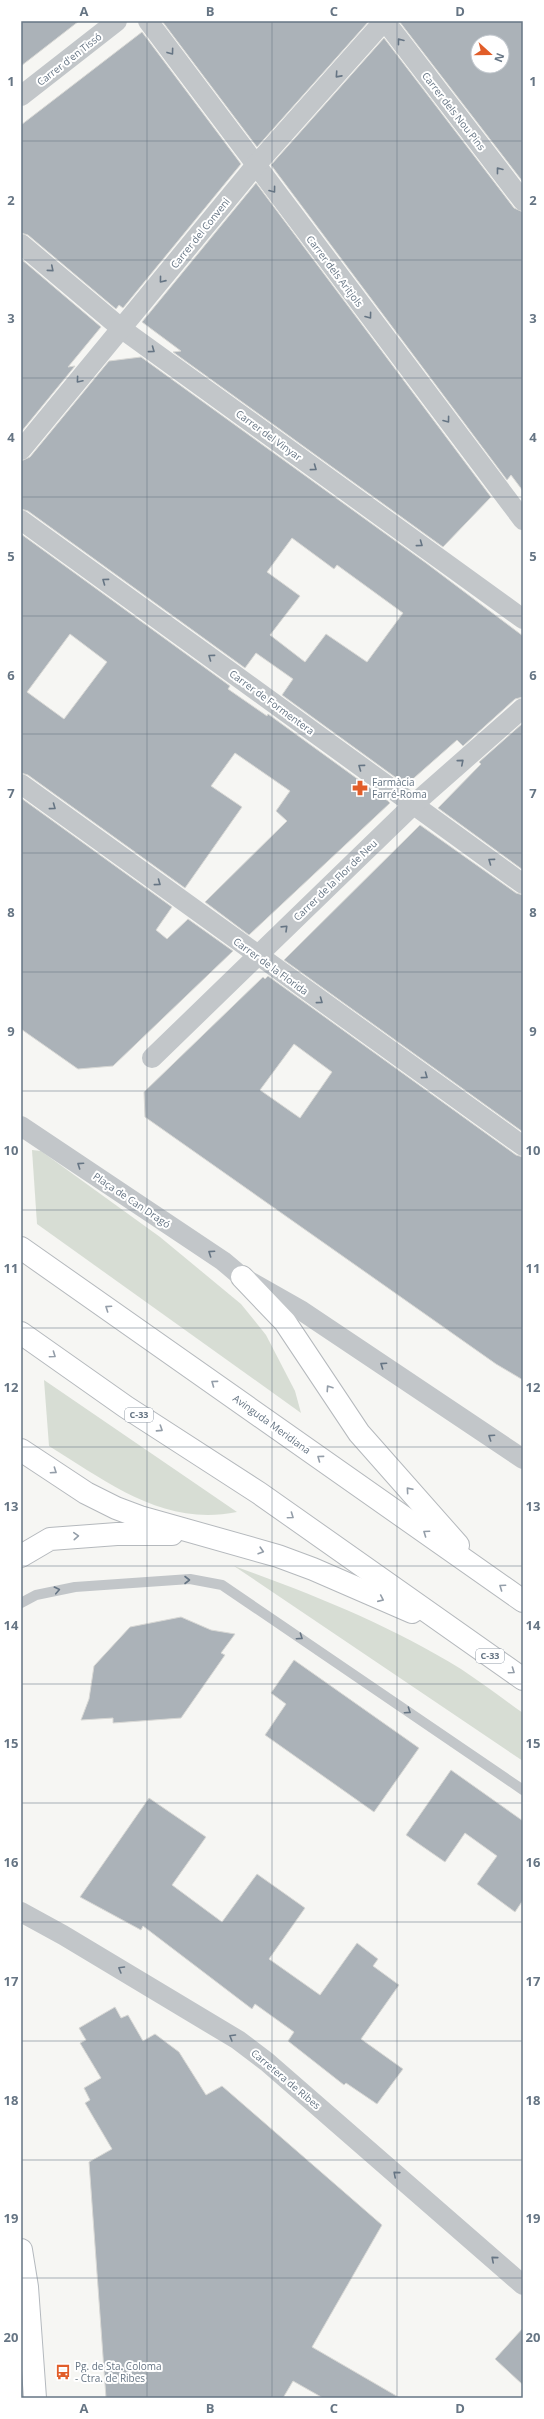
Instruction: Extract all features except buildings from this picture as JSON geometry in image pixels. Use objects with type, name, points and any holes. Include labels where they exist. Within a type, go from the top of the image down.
[{"type":"main road","name":"Avinguda Meridiana","points":[[21,1248],[523,1601]]},
{"type":"main road","points":[[242,1277],[285,1322],[359,1432],[481,1572]]},
{"type":"main road","name":"C-33","points":[[21,1333],[126,1407],[259,1493],[523,1679]]},
{"type":"main road","points":[[21,1450],[86,1493],[116,1508],[140,1517],[223,1540],[313,1569],[457,1632]]},
{"type":"main road","points":[[21,1556],[50,1539],[72,1536],[175,1534],[223,1540]]},
{"type":"main road","points":[[21,2250],[35,2398]]},
{"type":"street","name":"Carrer d'en Tissó","points":[[21,96],[117,21]]},
{"type":"street","name":"Carrer dels Aritjols","points":[[148,21],[255,166],[523,520]]},
{"type":"street","name":"Carrer del Conveni","points":[[21,450],[255,166],[384,21]]},
{"type":"street","name":"Carrer dels Nou Pins","points":[[384,21],[523,201]]},
{"type":"street","name":"Carrer del Vinyar","points":[[21,244],[122,329],[523,619]]},
{"type":"street","name":"Carrer de Formentera","points":[[21,520],[523,884]]},
{"type":"street","name":"Carrer de la Flor de Neu","points":[[152,1058],[256,955],[413,805],[523,708]]},
{"type":"street","name":"Carrer de la Florida","points":[[21,784],[256,955],[523,1146]]},
{"type":"street","name":"Plaça de Can Dragó","points":[[21,1126],[216,1257],[242,1277]]},
{"type":"street","points":[[242,1277],[302,1311],[523,1459]]},
{"type":"street","name":"Carretera de Ribes","points":[[21,1912],[63,1935],[238,2040],[267,2062],[520,2278]]},
{"type":"lane","points":[[21,1603],[36,1595],[76,1587],[190,1579],[222,1585],[523,1790]]},
{"type":"shaded area","points":[[32,1150],[41,1151],[160,1237],[241,1304],[266,1335],[295,1391],[301,1413],[37,1224]]},
{"type":"shaded area","points":[[44,1380],[237,1512],[210,1515],[185,1513],[161,1507],[137,1498],[115,1487],[49,1446]]},
{"type":"shaded area","points":[[234,1566],[321,1599],[379,1624],[461,1669],[523,1713],[523,1761]]},
{"type":"place","name":"Farmàcia Farré-Roma","points":[[360,788]]},
{"type":"place","name":"Pg. de Sta. Coloma - Ctra. de Ribes","points":[[63,2372]]}]
